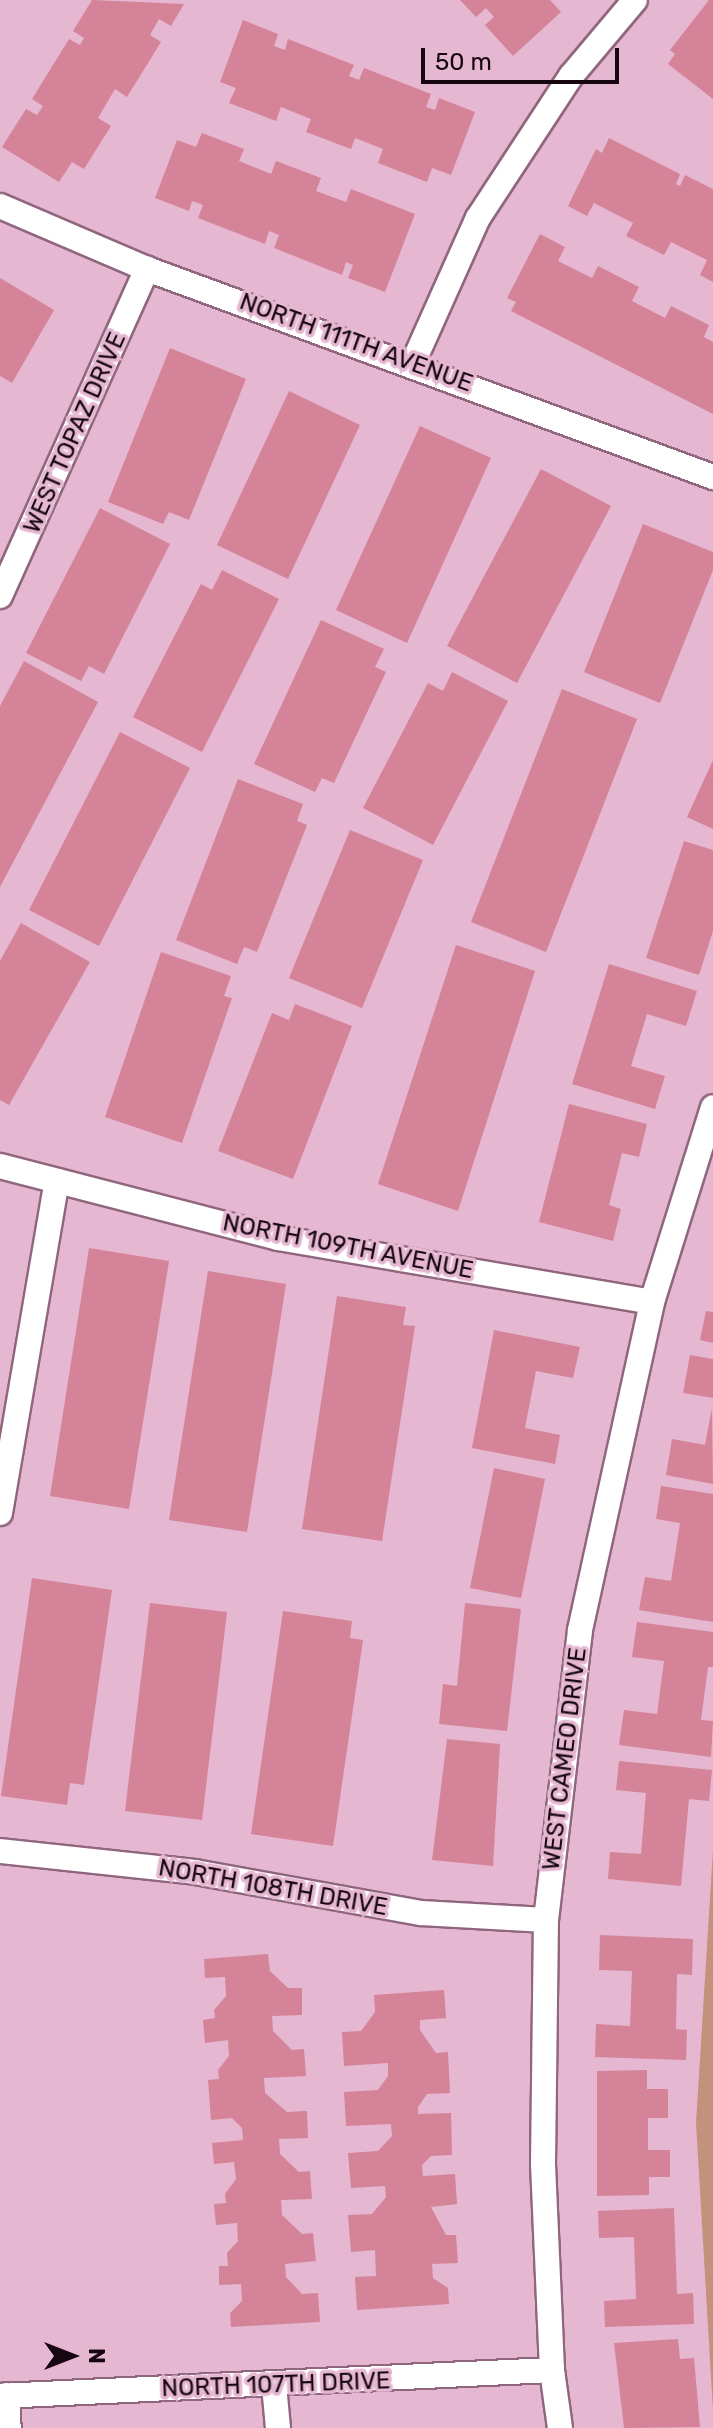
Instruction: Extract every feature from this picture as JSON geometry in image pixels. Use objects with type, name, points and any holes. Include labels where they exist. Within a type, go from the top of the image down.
[{"type":"street","points":[[413,363],[478,218],[571,76],[635,0]]},
{"type":"street","name":"NORTH 111TH AVENUE","points":[[0,206],[147,269],[413,363],[713,477]]},
{"type":"street","name":"WEST TOPAZ DRIVE","points":[[0,596],[147,269]]},
{"type":"street","name":"WEST CAMEO DRIVE","points":[[560,2428],[552,2370],[543,2164],[546,1920],[580,1630],[652,1302],[713,1107]]},
{"type":"street","name":"NORTH 109TH AVENUE","points":[[0,1166],[278,1238],[652,1302]]},
{"type":"street","points":[[0,1513],[57,1181]]},
{"type":"street","name":"NORTH 108TH DRIVE","points":[[0,1851],[195,1872],[421,1913],[546,1920]]},
{"type":"street","name":"NORTH 107TH DRIVE","points":[[4,2396],[552,2370]]},
{"type":"street","points":[[274,2385],[278,2428]]},
{"type":"street","points":[[4,2396],[9,2428]]},
{"type":"shaded area","points":[[713,1850],[713,2411],[696,2123]]},
{"type":"building","points":[[92,0],[184,4],[171,26],[159,19],[150,35],[161,42],[127,97],[115,89],[98,118],[111,126],[84,169],[72,162],[59,182],[2,147],[26,109],[37,115],[43,106],[32,99],[69,39],[80,45],[84,38],[73,31]]},
{"type":"building","points":[[460,0],[550,0],[561,12],[513,56],[485,25],[494,17],[486,8],[476,17]]},
{"type":"building","points":[[709,0],[713,0],[713,99],[668,64],[675,54],[670,50]]},
{"type":"building","points":[[243,20],[278,34],[274,46],[285,50],[288,39],[354,65],[349,76],[359,80],[364,68],[431,94],[426,107],[435,110],[439,98],[475,112],[451,175],[432,168],[427,182],[378,163],[383,149],[355,138],[351,149],[306,132],[311,119],[281,107],[276,121],[229,103],[236,88],[220,82]]},
{"type":"building","points":[[202,133],[244,149],[239,161],[271,174],[276,161],[321,178],[316,191],[346,202],[351,189],[415,214],[385,292],[348,278],[353,265],[346,262],[342,275],[274,248],[279,235],[269,231],[265,244],[198,218],[203,205],[192,201],[189,211],[155,198],[177,140],[196,147]]},
{"type":"building","points":[[609,138],[680,174],[676,184],[680,186],[685,175],[713,189],[713,282],[700,275],[707,260],[671,242],[664,255],[626,236],[633,223],[594,203],[587,216],[568,206],[596,149],[602,153]]},
{"type":"building","points":[[540,234],[565,247],[558,261],[592,278],[598,266],[639,287],[632,301],[665,318],[671,306],[709,325],[704,337],[713,342],[713,414],[511,311],[516,302],[507,298]]},
{"type":"building","points":[[0,278],[54,310],[12,383],[0,376]]},
{"type":"building","points":[[170,348],[246,379],[189,520],[169,512],[163,524],[108,502]]},
{"type":"building","points":[[289,391],[360,425],[288,579],[217,545]]},
{"type":"building","points":[[420,426],[491,458],[407,643],[336,610]]},
{"type":"building","points":[[541,469],[611,506],[517,683],[447,646]]},
{"type":"building","points":[[100,508],[170,544],[104,674],[89,666],[81,681],[26,653]]},
{"type":"building","points":[[643,524],[713,552],[713,570],[660,703],[584,672]]},
{"type":"building","points":[[222,570],[279,599],[202,752],[133,717],[201,584],[212,590]]},
{"type":"building","points":[[321,620],[384,649],[375,667],[386,672],[334,783],[322,778],[315,792],[254,764]]},
{"type":"building","points":[[24,661],[98,702],[0,887],[0,706]]},
{"type":"building","points":[[452,672],[508,701],[433,845],[363,808],[428,683],[443,691]]},
{"type":"building","points":[[562,689],[637,719],[546,952],[471,922]]},
{"type":"building","points":[[120,732],[190,768],[99,946],[29,910]]},
{"type":"building","points":[[713,760],[713,829],[687,817]]},
{"type":"building","points":[[238,779],[303,804],[297,821],[307,825],[257,952],[244,947],[237,964],[176,940]]},
{"type":"building","points":[[350,830],[423,860],[362,1008],[289,978]]},
{"type":"building","points":[[684,841],[713,850],[713,931],[699,975],[646,958]]},
{"type":"building","points":[[21,923],[90,962],[9,1105],[0,1100],[0,961]]},
{"type":"building","points":[[456,945],[535,971],[458,1211],[378,1184]]},
{"type":"building","points":[[161,952],[231,976],[224,996],[232,998],[182,1143],[105,1117]]},
{"type":"building","points":[[609,964],[697,991],[686,1026],[647,1014],[631,1066],[665,1076],[655,1109],[572,1084]]},
{"type":"building","points":[[295,1004],[352,1026],[293,1179],[218,1151],[272,1013],[289,1020]]},
{"type":"building","points":[[569,1104],[647,1124],[639,1157],[622,1153],[609,1205],[621,1209],[613,1241],[539,1222]]},
{"type":"building","points":[[89,1248],[169,1261],[129,1509],[50,1496]]},
{"type":"building","points":[[208,1271],[286,1284],[247,1532],[169,1520]]},
{"type":"building","points":[[337,1296],[406,1307],[403,1325],[415,1326],[382,1541],[302,1529]]},
{"type":"building","points":[[706,1311],[713,1312],[713,1343],[700,1340]]},
{"type":"building","points":[[494,1330],[580,1347],[573,1378],[536,1371],[525,1428],[560,1435],[555,1464],[472,1448]]},
{"type":"building","points":[[690,1355],[713,1359],[713,1398],[683,1393]]},
{"type":"building","points":[[712,1408],[713,1484],[666,1475],[672,1439],[705,1445]]},
{"type":"building","points":[[494,1468],[545,1479],[521,1598],[470,1588]]},
{"type":"building","points":[[661,1486],[713,1494],[713,1622],[639,1610],[645,1577],[671,1581],[680,1523],[656,1519]]},
{"type":"building","points":[[32,1578],[112,1590],[84,1785],[70,1783],[67,1805],[1,1796]]},
{"type":"building","points":[[150,1603],[227,1612],[202,1820],[125,1811]]},
{"type":"building","points":[[465,1603],[521,1609],[507,1731],[439,1724],[443,1684],[457,1686]]},
{"type":"building","points":[[283,1611],[352,1621],[350,1638],[363,1640],[333,1846],[251,1834]]},
{"type":"building","points":[[637,1622],[713,1632],[713,1667],[708,1667],[701,1720],[713,1721],[711,1757],[619,1745],[624,1710],[657,1714],[664,1661],[632,1657]]},
{"type":"building","points":[[447,1739],[500,1744],[493,1866],[432,1860]]},
{"type":"building","points":[[619,1761],[712,1770],[709,1801],[689,1799],[681,1886],[608,1879],[610,1852],[641,1854],[646,1793],[616,1790]]},
{"type":"building","points":[[600,1935],[693,1939],[692,1975],[677,1974],[676,2029],[687,2030],[686,2060],[595,2057],[596,2024],[630,2026],[632,1971],[599,1970]]},
{"type":"building","points":[[268,1954],[270,1971],[288,1988],[302,1988],[302,2015],[272,2016],[273,2031],[292,2050],[304,2049],[306,2076],[264,2078],[265,2093],[287,2112],[307,2111],[308,2138],[279,2139],[280,2154],[299,2172],[310,2171],[312,2199],[281,2200],[282,2215],[302,2234],[313,2233],[316,2261],[285,2264],[286,2277],[302,2294],[318,2293],[320,2322],[231,2327],[230,2313],[242,2301],[241,2284],[219,2285],[219,2266],[228,2266],[227,2253],[238,2241],[237,2223],[216,2225],[214,2204],[226,2203],[225,2194],[236,2179],[234,2162],[214,2164],[212,2143],[243,2140],[242,2128],[232,2118],[211,2120],[208,2080],[219,2079],[218,2070],[229,2056],[228,2040],[205,2043],[203,2020],[215,2018],[214,2010],[226,1996],[225,1977],[205,1978],[204,1959]]},
{"type":"building","points":[[444,1990],[446,2018],[420,2020],[420,2030],[436,2053],[448,2052],[450,2093],[427,2094],[418,2107],[418,2114],[451,2113],[452,2155],[431,2156],[422,2165],[423,2176],[455,2174],[457,2204],[431,2207],[446,2235],[456,2235],[458,2263],[432,2264],[433,2278],[448,2288],[449,2304],[357,2310],[355,2277],[376,2276],[375,2250],[351,2252],[348,2215],[372,2214],[386,2197],[385,2186],[351,2188],[348,2153],[378,2151],[392,2136],[391,2124],[346,2126],[344,2092],[378,2090],[388,2076],[388,2063],[344,2066],[342,2032],[361,2031],[375,2012],[374,1995]]},
{"type":"building","points":[[647,2070],[647,2089],[668,2089],[668,2118],[648,2118],[648,2150],[670,2150],[670,2177],[649,2177],[649,2195],[597,2196],[597,2071]]},
{"type":"building","points":[[674,2208],[677,2294],[693,2293],[694,2324],[605,2327],[604,2301],[636,2299],[634,2237],[599,2238],[598,2211]]},
{"type":"building","points":[[678,2339],[680,2359],[694,2358],[700,2427],[624,2428],[614,2343]]}]
